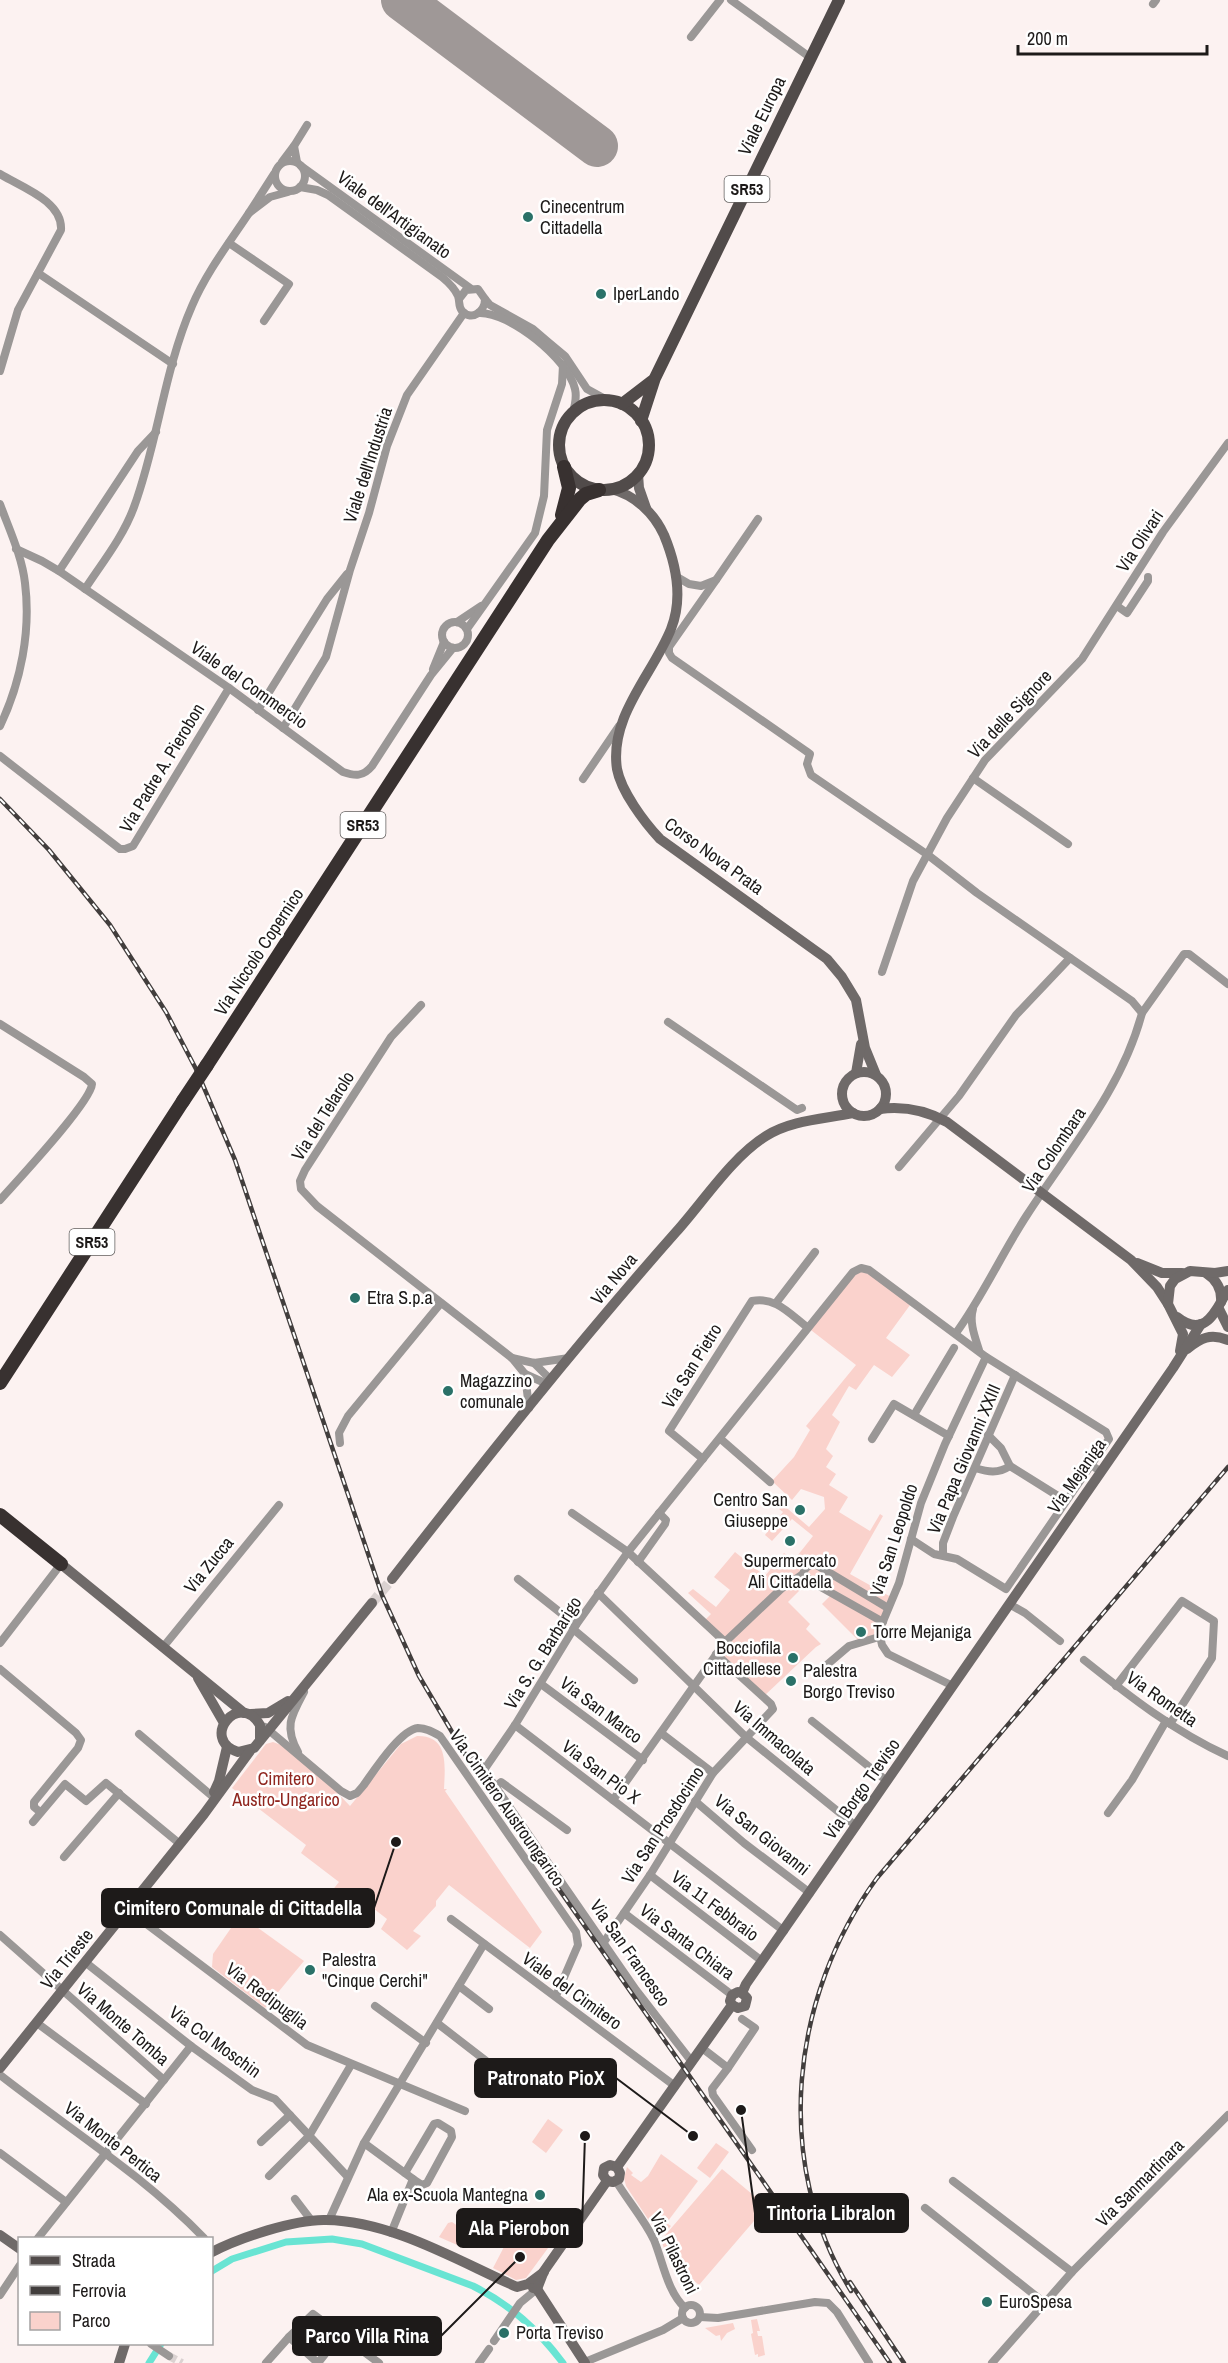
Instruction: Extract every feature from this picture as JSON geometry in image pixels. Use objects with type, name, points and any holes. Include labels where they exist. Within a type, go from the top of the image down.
[{"type":"highway","name":"Via Niccolò Copernico","points":[[0,1383],[548,540],[562,515],[569,494],[569,482],[564,467]]},
{"type":"highway","name":"Via Niccolò Copernico","points":[[548,540],[580,499],[586,494],[605,490]]},
{"type":"highway","points":[[0,1515],[61,1564]]},
{"type":"main road","name":"Viale Europa","points":[[642,421],[655,378],[839,0]]},
{"type":"main road","name":"Viale Europa","points":[[622,404],[647,387],[655,378]]},
{"type":"main road","points":[[573,412],[585,404],[607,400],[622,404],[642,421]]},
{"type":"main road","name":"SR53","points":[[564,467],[559,444],[560,432],[573,412]]},
{"type":"main road","name":"SR53","points":[[605,490],[626,484],[638,474],[647,457],[648,448],[648,439],[642,421]]},
{"type":"main road","points":[[564,467],[579,483],[605,490]]},
{"type":"street","points":[[691,37],[720,0]]},
{"type":"street","points":[[731,0],[811,58]]},
{"type":"street","points":[[85,589],[120,537],[134,508],[191,307],[229,243],[307,125]]},
{"type":"street","points":[[249,213],[270,197],[300,188],[304,179],[294,146]]},
{"type":"street","points":[[282,163],[299,164]]},
{"type":"street","name":"Viale dell'Artigianato","points":[[299,164],[470,288],[481,292],[490,305],[533,329],[565,356],[587,389],[607,400]]},
{"type":"street","points":[[0,174],[48,202],[62,222],[61,231],[18,310],[0,371]]},
{"type":"street","points":[[274,174],[277,184],[290,191]]},
{"type":"street","name":"Viale dell'Artigianato","points":[[300,188],[317,190],[328,195],[442,277],[459,299],[459,306],[464,313]]},
{"type":"street","points":[[229,243],[289,284],[264,321]]},
{"type":"street","points":[[38,273],[173,364]]},
{"type":"street","points":[[459,299],[463,292],[470,288]]},
{"type":"street","points":[[479,313],[485,307],[485,299]]},
{"type":"street","points":[[464,313],[471,315],[489,313],[506,320],[554,353],[576,390],[573,412]]},
{"type":"street","name":"Viale dell'Industria","points":[[283,728],[326,657],[387,446],[407,395],[464,313]]},
{"type":"street","name":"Viale del Commercio","points":[[16,549],[59,571],[229,688],[343,772],[355,776],[366,773],[431,675],[453,648],[464,645],[468,637],[467,629],[535,532],[544,496],[547,430],[562,384],[563,365]]},
{"type":"street","points":[[59,571],[138,451],[157,431]]},
{"type":"street","name":"Via Olivari","points":[[1082,658],[1163,532],[1228,443]]},
{"type":"street","points":[[638,474],[639,488],[646,508]]},
{"type":"street","points":[[605,490],[622,492],[646,508]]},
{"type":"street","points":[[0,504],[25,582],[26,631],[20,671],[0,726]]},
{"type":"street","name":"Corso Nova Prata","points":[[646,508],[661,529],[671,551],[677,577],[676,603],[672,628],[623,720],[617,770],[633,806],[644,822],[660,838],[827,959],[843,977],[856,1000],[867,1055],[876,1075]]},
{"type":"street","points":[[758,519],[669,647],[669,653],[810,754],[807,764],[811,775],[928,855],[977,893],[1132,1001],[1142,1013]]},
{"type":"street","name":"Viale dell'Industria","points":[[258,710],[327,599],[350,570]]},
{"type":"street","points":[[677,577],[689,584],[701,586],[716,580]]},
{"type":"street","points":[[1116,606],[1127,613],[1148,581],[1148,577]]},
{"type":"street","name":"Viale del Commercio","points":[[431,675],[444,642],[442,630],[448,623],[457,622],[487,602]]},
{"type":"street","points":[[457,622],[467,629]]},
{"type":"street","points":[[444,642],[453,648]]},
{"type":"street","name":"Via delle Signore","points":[[882,972],[913,881],[947,818],[985,760],[1082,658]]},
{"type":"street","name":"Via Padre A. Pierobon","points":[[0,756],[120,849],[124,849],[133,846],[160,798],[229,688]]},
{"type":"street","points":[[583,779],[623,720]]},
{"type":"street","points":[[603,750],[611,757],[617,770]]},
{"type":"street","points":[[973,778],[1068,844]]},
{"type":"street","name":"Via Colombara","points":[[956,1333],[1042,1193],[1104,1102],[1138,1028],[1142,1013],[1184,954],[1189,954],[1200,961],[1228,984]]},
{"type":"street","points":[[899,1167],[977,1071],[1016,1015],[1070,958]]},
{"type":"street","name":"Via del Telarolo","points":[[422,1005],[391,1037],[315,1153],[300,1181],[301,1189],[317,1206],[512,1358]]},
{"type":"street","points":[[668,1022],[797,1110],[802,1108]]},
{"type":"street","points":[[0,1024],[92,1084],[91,1091],[77,1110],[0,1200]]},
{"type":"street","name":"Corso Nova Prata","points":[[856,1072],[862,1035]]},
{"type":"street","points":[[828,1118],[842,1099],[846,1080],[856,1072],[870,1072],[876,1075]]},
{"type":"street","name":"Via Nova","points":[[876,1075],[885,1085],[886,1091],[917,1111]]},
{"type":"street","points":[[880,1109],[884,1104],[886,1091]]},
{"type":"street","points":[[842,1099],[848,1110],[853,1113]]},
{"type":"street","name":"Via Nova","points":[[392,1579],[549,1382],[647,1265],[751,1147],[776,1130],[853,1113],[870,1115],[880,1109],[898,1108],[940,1118],[1131,1260],[1157,1287],[1168,1304]]},
{"type":"street","points":[[807,1327],[776,1303],[815,1252]]},
{"type":"street","name":"Via Nova","points":[[1131,1260],[1162,1274],[1182,1274]]},
{"type":"street","points":[[628,1552],[807,1327],[853,1272],[861,1268],[874,1273],[982,1354],[1106,1431],[1109,1436],[1096,1468],[1066,1502],[1024,1571]]},
{"type":"street","points":[[1168,1304],[1170,1286],[1182,1274],[1190,1271],[1206,1273],[1228,1271]]},
{"type":"street","points":[[1206,1273],[1220,1288],[1228,1327]]},
{"type":"street","name":"Via Mejaniga","points":[[1009,1604],[1024,1571],[1096,1468],[1173,1368],[1203,1323],[1224,1308],[1228,1290]]},
{"type":"street","name":"Via Colombara","points":[[978,1297],[971,1314],[973,1333],[982,1354]]},
{"type":"street","name":"Via San Pietro","points":[[703,1459],[669,1431],[752,1301],[761,1299],[776,1303]]},
{"type":"street","points":[[340,1443],[339,1433],[348,1416],[441,1302]]},
{"type":"street","name":"Via Mejaniga","points":[[1168,1304],[1183,1334],[1181,1348],[1173,1368]]},
{"type":"street","points":[[1174,1315],[1186,1323],[1203,1323],[1228,1335]]},
{"type":"street","name":"Via Mejaniga","points":[[1184,1352],[1202,1337],[1218,1336],[1228,1340]]},
{"type":"street","points":[[914,1415],[954,1348]]},
{"type":"street","name":"Via San Leopoldo","points":[[879,1637],[888,1608],[899,1584],[928,1484],[982,1354]]},
{"type":"street","points":[[512,1358],[534,1363],[569,1358]]},
{"type":"street","points":[[512,1358],[525,1374],[529,1408]]},
{"type":"street","points":[[534,1363],[549,1382]]},
{"type":"street","points":[[525,1374],[549,1382]]},
{"type":"street","name":"Via Papa Giovanni XXIII","points":[[943,1555],[943,1543],[1015,1375]]},
{"type":"street","points":[[872,1439],[894,1404],[949,1436]]},
{"type":"street","points":[[988,1435],[1001,1448],[1010,1466],[1066,1502]]},
{"type":"street","points":[[723,1441],[770,1482]]},
{"type":"street","points":[[975,1468],[989,1472],[1003,1471],[1010,1466]]},
{"type":"street","name":"Via Zucca","points":[[164,1646],[279,1505]]},
{"type":"street","points":[[572,1513],[628,1552],[725,1642]]},
{"type":"street","points":[[638,1562],[665,1524],[666,1520],[659,1513]]},
{"type":"street","name":"Via Papa Giovanni XXIII","points":[[911,1539],[934,1554],[957,1559],[1006,1589],[1024,1571]]},
{"type":"street","name":"Via S. G. Barbarigo","points":[[484,1770],[541,1684],[574,1627],[628,1552]]},
{"type":"street","points":[[0,1643],[61,1564],[251,1716],[262,1730],[256,1746],[238,1752],[227,1747],[222,1736],[224,1723],[232,1715],[251,1716],[268,1713],[283,1706],[310,1680],[372,1603]]},
{"type":"street","points":[[613,1800],[725,1642],[781,1589],[803,1574],[808,1566],[815,1564],[888,1608]]},
{"type":"street","points":[[803,1574],[812,1582],[883,1622]]},
{"type":"street","points":[[518,1579],[634,1680]]},
{"type":"street","name":"Via Immacolata","points":[[598,1593],[746,1737],[856,1826]]},
{"type":"street","points":[[1108,1812],[1132,1780],[1212,1658],[1214,1621],[1182,1601],[1116,1686]]},
{"type":"street","points":[[1009,1604],[1060,1641]]},
{"type":"street","name":"Via Borgo Treviso","points":[[494,2341],[520,2304],[537,2289],[544,2272],[611,2181],[603,2175],[604,2168],[610,2165],[617,2167],[784,1931],[1009,1604]]},
{"type":"street","points":[[822,1669],[849,1646],[879,1637],[888,1653],[953,1686]]},
{"type":"street","name":"Via San Prosdocimo","points":[[603,1942],[650,1875],[713,1773],[773,1709],[771,1704],[716,1654]]},
{"type":"street","name":"Via Rometta","points":[[1084,1660],[1168,1723],[1194,1740],[1228,1756]]},
{"type":"street","points":[[191,1668],[224,1723]]},
{"type":"street","points":[[0,1669],[76,1733],[81,1740],[78,1748],[34,1802],[34,1806],[40,1812]]},
{"type":"street","name":"Via Trieste","points":[[0,2068],[310,1680]]},
{"type":"street","name":"Via Cimitero Austroungarico","points":[[300,1756],[290,1738],[289,1729],[292,1714],[310,1680]]},
{"type":"street","name":"Via San Marco","points":[[541,1684],[643,1760]]},
{"type":"street","name":"Via Cimitero Austroungarico","points":[[251,1716],[350,1796],[357,1793],[402,1736],[416,1728],[431,1731],[440,1736],[576,1932],[578,1945],[556,1996]]},
{"type":"street","points":[[812,1721],[887,1781]]},
{"type":"street","name":"Via San Pio X","points":[[515,1725],[784,1931]]},
{"type":"street","points":[[661,1733],[713,1773]]},
{"type":"street","points":[[139,1734],[212,1796]]},
{"type":"street","name":"Via Cimitero Austroungarico","points":[[256,1746],[262,1741],[272,1739],[300,1756]]},
{"type":"street","name":"Via Trieste","points":[[204,1814],[219,1781],[227,1747]]},
{"type":"street","points":[[475,1757],[484,1770]]},
{"type":"street","name":"Via San Francesco","points":[[484,1770],[636,1990],[692,2062]]},
{"type":"street","points":[[495,1787],[501,1782],[567,1830]]},
{"type":"street","points":[[33,1822],[67,1783],[86,1801],[105,1783],[180,1844]]},
{"type":"street","points":[[64,1857],[118,1793]]},
{"type":"street","name":"Via San Giovanni","points":[[695,1801],[744,1843],[810,1893]]},
{"type":"street","name":"Via 11 Febbraio","points":[[650,1875],[762,1961]]},
{"type":"street","name":"Via Redipuglia","points":[[128,1910],[307,2045],[465,2111]]},
{"type":"street","name":"Via Santa Chiara","points":[[624,1913],[735,1998]]},
{"type":"street","name":"Viale del Cimitero","points":[[452,1919],[675,2086]]},
{"type":"street","name":"Via Monte Tomba","points":[[0,1935],[164,2080]]},
{"type":"street","points":[[329,2220],[347,2176],[364,2143],[484,1944]]},
{"type":"street","name":"Via Col Moschin","points":[[85,1962],[191,2046],[252,2090],[275,2099],[347,2176]]},
{"type":"street","points":[[459,1986],[489,2009]]},
{"type":"street","points":[[375,2006],[426,2043]]},
{"type":"street","points":[[742,2019],[756,2028],[712,2089],[713,2095],[752,2150]]},
{"type":"street","points":[[37,2023],[146,2104]]},
{"type":"street","points":[[437,2023],[503,2074]]},
{"type":"street","points":[[39,2237],[191,2046]]},
{"type":"street","points":[[702,2048],[728,2067]]},
{"type":"street","points":[[269,2176],[309,2136],[351,2065]]},
{"type":"street","name":"Via Monte Pertica","points":[[0,2075],[133,2174],[203,2237]]},
{"type":"street","points":[[261,2142],[290,2115]]},
{"type":"street","name":"Via Sanmartinara","points":[[992,2363],[1072,2272],[1228,2115]]},
{"type":"street","points":[[364,2143],[413,2179],[422,2184],[427,2182],[452,2137],[451,2131],[438,2123],[434,2124],[405,2173]]},
{"type":"street","points":[[0,2153],[66,2202]]},
{"type":"street","points":[[391,2233],[413,2179]]},
{"type":"street","name":"Via Pilastroni","points":[[611,2181],[633,2205],[653,2239],[675,2295],[685,2308]]},
{"type":"street","points":[[953,2181],[1072,2272]]},
{"type":"street","points":[[295,2199],[311,2220]]},
{"type":"street","points":[[925,2208],[1046,2304]]},
{"type":"street","points":[[213,2252],[224,2246],[311,2220],[354,2223],[391,2233],[424,2244],[520,2286],[537,2289],[585,2362],[663,2330],[683,2318]]},
{"type":"street","points":[[0,2235],[18,2248]]},
{"type":"street","points":[[213,2245],[224,2246]]},
{"type":"street","points":[[0,2295],[18,2268]]},
{"type":"street","name":"Via Borgo Treviso","points":[[520,2286],[544,2272]]},
{"type":"street","points":[[520,2286],[523,2297],[520,2304]]},
{"type":"street","points":[[683,2318],[692,2323],[699,2317],[718,2318],[815,2302],[828,2302],[837,2312],[869,2363]]},
{"type":"street","points":[[683,2318],[682,2313],[685,2308],[692,2305],[697,2307],[699,2317]]},
{"type":"street","points":[[266,2363],[289,2337],[311,2315],[315,2314],[368,2360],[379,2363]]},
{"type":"street","points":[[289,2337],[318,2363],[340,2335]]},
{"type":"street","points":[[119,2363],[124,2345]]},
{"type":"street","points":[[154,2345],[169,2356]]},
{"type":"street","points":[[479,2363],[489,2349]]},
{"type":"green space","points":[[861,1268],[913,1301],[886,1338],[910,1355],[892,1377],[874,1365],[856,1390],[849,1386],[832,1415],[840,1422],[826,1449],[833,1456],[826,1467],[836,1474],[829,1485],[848,1497],[839,1512],[870,1531],[880,1514],[883,1516],[850,1574],[891,1597],[876,1634],[858,1640],[822,1604],[830,1596],[807,1583],[788,1602],[810,1624],[806,1629],[821,1644],[763,1697],[716,1654],[724,1642],[703,1622],[711,1614],[688,1593],[693,1589],[716,1607],[730,1590],[714,1577],[735,1552],[765,1576],[784,1553],[794,1560],[813,1536],[792,1519],[772,1541],[765,1535],[783,1512],[779,1509],[782,1504],[809,1527],[825,1509],[824,1497],[801,1489],[792,1500],[772,1481],[794,1457],[810,1430],[806,1426],[856,1365],[807,1327]]},
{"type":"green space","name":"Cimitero Austro-Ungarico","points":[[417,1736],[427,1737],[440,1746],[445,1771],[444,1789],[447,1789],[445,1791],[542,1932],[530,1948],[449,1885],[436,1901],[436,1906],[413,1931],[421,1936],[407,1950],[381,1929],[387,1919],[369,1905],[361,1915],[331,1892],[339,1882],[301,1853],[306,1845],[232,1788],[266,1744],[273,1742],[281,1745],[328,1783],[350,1806],[401,1744]]},
{"type":"green space","points":[[240,1915],[304,1961],[265,2008],[212,1967],[213,1954]]},
{"type":"green space","points":[[548,2119],[563,2130],[546,2153],[532,2142]]},
{"type":"green space","points":[[716,2143],[729,2152],[710,2178],[697,2168]]},
{"type":"green space","points":[[661,2154],[698,2181],[665,2225],[671,2226],[660,2237],[626,2186],[624,2178],[627,2167],[633,2173],[631,2175],[641,2182],[648,2176]]},
{"type":"green space","points":[[722,2169],[773,2210],[754,2221],[699,2285],[667,2257],[661,2240]]},
{"type":"green space","points":[[537,2216],[545,2221],[547,2218],[562,2229],[526,2278],[516,2280],[493,2268],[505,2245],[511,2245],[514,2239],[517,2239],[528,2218],[533,2221]]},
{"type":"green space","points":[[452,2222],[478,2240],[474,2246],[464,2248],[439,2237],[448,2223]]},
{"type":"green space","points":[[757,2319],[760,2331],[757,2331],[758,2336],[762,2336],[765,2355],[758,2357],[758,2354],[755,2355],[751,2334],[753,2333],[751,2320]]},
{"type":"green space","points":[[733,2323],[735,2329],[727,2333],[721,2341],[720,2335],[716,2336],[705,2328]]},
{"type":"waterway","points":[[213,2270],[232,2259],[286,2242],[332,2239],[362,2244],[487,2293],[523,2319],[563,2363]]},
{"type":"waterway","points":[[149,2363],[160,2345]]},
{"type":"runway","points":[[402,0],[597,146]]},
{"type":"tunnel","points":[[372,1603],[392,1579]]},
{"type":"tunnel","points":[[169,2356],[182,2363]]},
{"type":"railway","points":[[0,799],[49,850],[110,925],[166,1012],[196,1069],[235,1160],[382,1595],[419,1676],[468,1759],[890,2363]]},
{"type":"railway","points":[[851,2291],[826,2241],[810,2189],[802,2135],[802,2081],[810,2027],[825,1975],[848,1925],[877,1878],[1228,1467]]},
{"type":"railway","points":[[850,2282],[904,2363]]},
{"type":"place","name":"Cinecentrum Cittadella","points":[[528,217]]},
{"type":"place","name":"IperLando","points":[[601,294]]},
{"type":"place","name":"Etra S.p.a","points":[[355,1298]]},
{"type":"place","name":"Magazzino comunale","points":[[448,1391]]},
{"type":"place","name":"Centro San Giuseppe","points":[[800,1510]]},
{"type":"place","name":"Supermercato Alì Cittadella","points":[[790,1541]]},
{"type":"place","name":"Torre Mejaniga","points":[[861,1632]]},
{"type":"place","name":"Bocciofila Cittadellese","points":[[793,1658]]},
{"type":"place","name":"Palestra Borgo Treviso","points":[[791,1681]]},
{"type":"place","name":"Cimitero Comunale di Cittadella","points":[[396,1842]]},
{"type":"place","name":"Palestra \"Cinque Cerchi\"","points":[[310,1970]]},
{"type":"place","name":"Tintoria Libralon","points":[[741,2110]]},
{"type":"place","name":"Ala Pierobon","points":[[585,2136]]},
{"type":"place","name":"Patronato PioX","points":[[693,2136]]},
{"type":"place","name":"Ala ex-Scuola Mantegna","points":[[540,2195]]},
{"type":"place","name":"Parco Villa Rina","points":[[520,2257]]},
{"type":"place","name":"EuroSpesa","points":[[987,2302]]},
{"type":"place","name":"Porta Treviso","points":[[504,2333]]}]
